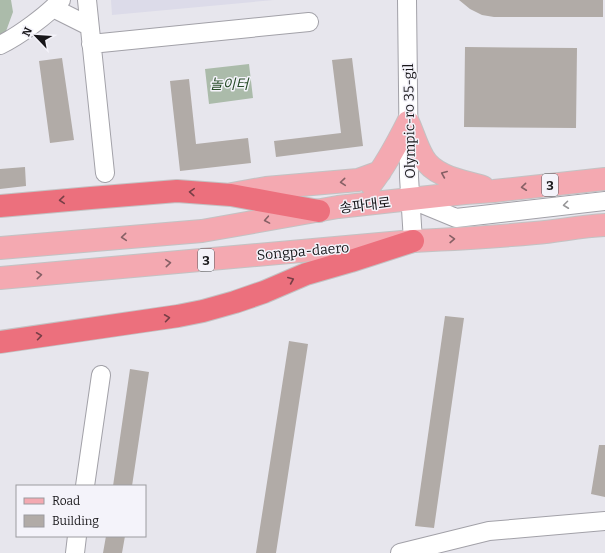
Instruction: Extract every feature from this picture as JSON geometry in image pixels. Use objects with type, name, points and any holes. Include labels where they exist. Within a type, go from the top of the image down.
[{"type":"highway","points":[[0,206],[178,191],[231,194],[280,204],[329,209]]},
{"type":"highway","points":[[0,342],[203,311],[264,292],[306,274],[413,241]]},
{"type":"main road","points":[[329,209],[366,191],[393,152],[408,122]]},
{"type":"main road","points":[[408,122],[423,158],[433,170],[445,176],[494,191]]},
{"type":"main road","points":[[231,194],[266,188],[358,180],[380,172]]},
{"type":"main road","name":"3","points":[[410,199],[605,178]]},
{"type":"main road","name":"송파대로","points":[[329,209],[410,199]]},
{"type":"main road","name":"3","points":[[0,248],[202,231],[329,209]]},
{"type":"main road","name":"Songpa-daero","points":[[0,278],[413,241],[468,239],[537,233],[600,224]]},
{"type":"street","points":[[87,0],[105,173]]},
{"type":"street","name":"Olympic-ro 35-gil","points":[[407,0],[409,177],[413,241]]},
{"type":"street","points":[[0,46],[23,31],[57,4],[90,26]]},
{"type":"street","points":[[92,44],[309,22]]},
{"type":"street","points":[[410,199],[456,218],[605,201]]},
{"type":"street","points":[[85,485],[101,375]]},
{"type":"street","points":[[400,553],[489,532],[605,521]]},
{"type":"street","points":[[75,553],[77,537]]},
{"type":"shaded area","points":[[111,0],[274,0],[112,15]]},
{"type":"green space","points":[[0,0],[11,0],[13,12],[5,34],[0,35]]},
{"type":"green space","name":"놀이터","points":[[249,64],[253,98],[209,104],[205,69]]},
{"type":"building","points":[[459,0],[603,0],[603,17],[494,17],[482,15],[470,9]]},
{"type":"building","points":[[465,47],[577,48],[576,128],[464,127]]},
{"type":"building","points":[[62,58],[74,140],[50,143],[39,61]]},
{"type":"building","points":[[352,58],[363,146],[276,157],[274,141],[341,133],[332,60]]},
{"type":"building","points":[[189,79],[196,144],[248,138],[251,163],[180,171],[170,81]]},
{"type":"building","points":[[25,167],[26,186],[0,189],[0,169]]},
{"type":"building","points":[[445,316],[464,318],[434,528],[415,526]]},
{"type":"building","points":[[289,341],[308,344],[276,553],[256,553]]},
{"type":"building","points":[[130,369],[149,372],[132,485],[113,485]]},
{"type":"building","points":[[599,445],[605,445],[605,497],[591,494]]},
{"type":"building","points":[[106,537],[125,537],[122,553],[103,553]]}]
